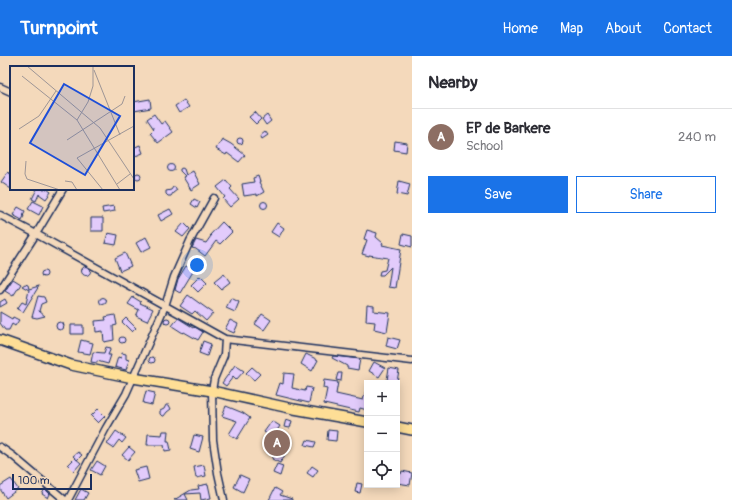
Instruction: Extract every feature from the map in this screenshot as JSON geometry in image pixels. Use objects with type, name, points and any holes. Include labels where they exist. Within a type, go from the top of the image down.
[{"type":"main road","points":[[0,340],[71,365],[364,421]]},
{"type":"main road","points":[[400,428],[412,430]]},
{"type":"street","points":[[0,87],[10,92]]},
{"type":"street","points":[[0,290],[62,190]]},
{"type":"street","points":[[68,500],[106,428],[126,394],[165,306],[177,270],[190,241],[214,198]]},
{"type":"street","points":[[0,215],[225,339],[412,361]]},
{"type":"street","points":[[224,500],[213,440],[212,391],[214,378],[224,355],[225,339]]},
{"type":"street","points":[[0,447],[13,456],[65,500]]},
{"type":"building","points":[[150,99],[151,108],[134,111],[134,102]]},
{"type":"building","points":[[184,100],[189,107],[179,113],[175,106]]},
{"type":"building","points":[[255,112],[261,119],[256,124],[249,117]]},
{"type":"building","points":[[154,114],[161,124],[165,121],[173,132],[158,143],[150,133],[154,129],[147,119]]},
{"type":"building","points":[[267,115],[271,121],[266,125],[262,119]]},
{"type":"building","points":[[265,131],[268,135],[262,139],[260,135]]},
{"type":"building","points":[[240,138],[243,141],[240,144],[237,141]]},
{"type":"building","points":[[222,139],[245,155],[239,162],[227,153],[226,155],[216,149]]},
{"type":"building","points":[[395,141],[407,143],[406,152],[394,150]]},
{"type":"building","points":[[140,145],[143,153],[134,157],[134,148]]},
{"type":"building","points":[[171,164],[174,165],[174,171],[171,172],[168,171],[167,168],[168,165]]},
{"type":"building","points":[[182,168],[184,169],[186,175],[193,171],[200,184],[191,190],[183,177],[185,176],[180,171]]},
{"type":"building","points":[[8,172],[10,174],[10,188],[1,182]]},
{"type":"building","points":[[138,173],[141,176],[138,179],[135,176]]},
{"type":"building","points":[[258,176],[264,192],[257,196],[257,194],[244,196],[242,184],[254,182],[253,178]]},
{"type":"building","points":[[226,180],[232,187],[230,189],[239,199],[230,207],[223,199],[225,197],[217,187]]},
{"type":"building","points":[[399,181],[410,184],[407,196],[397,194]]},
{"type":"building","points":[[173,187],[177,190],[171,196],[168,196],[166,191],[171,190]]},
{"type":"building","points":[[36,190],[48,190],[51,192],[46,199],[39,194],[36,201],[32,199]]},
{"type":"building","points":[[194,199],[200,202],[197,208],[191,204]]},
{"type":"building","points":[[33,201],[43,206],[39,215],[28,209]]},
{"type":"building","points":[[264,201],[268,205],[264,209],[260,205]]},
{"type":"building","points":[[114,206],[115,211],[103,213],[102,208]]},
{"type":"building","points":[[18,207],[25,211],[22,220],[13,215]]},
{"type":"building","points":[[170,209],[173,214],[161,221],[158,215]]},
{"type":"building","points":[[91,218],[103,218],[103,231],[91,231]]},
{"type":"building","points":[[222,222],[232,232],[220,244],[216,241],[205,256],[196,249],[192,248],[196,240],[206,243],[211,236],[210,235]]},
{"type":"building","points":[[184,223],[190,229],[183,237],[176,232]]},
{"type":"building","points":[[277,223],[284,228],[279,237],[271,232]]},
{"type":"building","points":[[367,230],[377,233],[376,237],[383,243],[382,245],[401,249],[395,288],[388,287],[391,267],[383,275],[379,275],[380,271],[385,270],[388,258],[362,254],[367,240],[364,239]]},
{"type":"building","points":[[108,233],[118,235],[116,245],[105,243]]},
{"type":"building","points":[[403,234],[412,236],[412,247],[401,244]]},
{"type":"building","points":[[146,237],[151,247],[141,252],[136,243]]},
{"type":"building","points":[[125,253],[131,266],[120,271],[115,258]]},
{"type":"building","points":[[86,266],[91,271],[86,276],[81,271]]},
{"type":"building","points":[[186,266],[194,270],[180,293],[175,290],[178,279]]},
{"type":"building","points":[[44,271],[47,274],[44,277],[41,274]]},
{"type":"building","points":[[224,274],[230,282],[221,289],[214,282]]},
{"type":"building","points":[[200,276],[207,283],[198,292],[191,285]]},
{"type":"building","points":[[13,279],[21,284],[13,296],[5,291]]},
{"type":"building","points":[[25,284],[28,285],[29,289],[39,286],[23,312],[17,309],[22,302],[26,304],[29,290],[22,286]]},
{"type":"building","points":[[188,295],[213,313],[206,321],[195,311],[192,314],[180,306]]},
{"type":"building","points":[[38,296],[44,297],[46,302],[41,304],[39,311],[45,316],[37,318],[32,317]]},
{"type":"building","points":[[103,297],[106,298],[106,304],[103,305],[100,304],[99,301],[100,298]]},
{"type":"building","points":[[133,297],[141,302],[140,303],[153,309],[147,321],[136,316],[139,310],[128,304]]},
{"type":"building","points":[[231,298],[239,302],[235,312],[226,308]]},
{"type":"building","points":[[5,299],[7,303],[0,307],[0,302]]},
{"type":"building","points":[[367,305],[374,306],[374,311],[390,313],[387,332],[374,329],[375,322],[366,321]]},
{"type":"building","points":[[0,312],[12,319],[13,317],[19,320],[15,326],[12,324],[9,330],[5,330],[0,323]]},
{"type":"building","points":[[262,314],[271,320],[264,330],[255,324]]},
{"type":"building","points":[[115,315],[117,325],[113,326],[114,340],[104,342],[103,331],[96,332],[95,321],[106,320],[105,317]]},
{"type":"building","points":[[126,318],[136,328],[132,332],[122,322]]},
{"type":"building","points":[[167,318],[170,321],[167,324],[164,321]]},
{"type":"building","points":[[178,318],[203,332],[198,340],[172,326]]},
{"type":"building","points":[[230,320],[238,324],[234,333],[225,329]]},
{"type":"building","points":[[58,322],[62,322],[64,326],[62,330],[58,330],[56,328],[56,324]]},
{"type":"building","points":[[71,325],[83,325],[83,334],[71,334]]},
{"type":"building","points":[[122,337],[125,340],[122,343],[119,340]]},
{"type":"building","points":[[388,337],[400,340],[397,349],[386,346]]},
{"type":"building","points":[[81,340],[93,343],[90,354],[78,352]]},
{"type":"building","points":[[203,341],[211,344],[207,356],[199,353]]},
{"type":"building","points":[[106,347],[111,348],[108,355],[111,355],[108,364],[97,361],[97,363],[91,362],[93,352],[104,353]]},
{"type":"building","points":[[122,353],[126,354],[126,359],[129,360],[126,370],[115,367],[118,357],[121,358]]},
{"type":"building","points":[[306,354],[318,360],[312,371],[301,364]]},
{"type":"building","points":[[333,356],[360,359],[358,370],[347,368],[347,366],[332,358]]},
{"type":"building","points":[[152,357],[155,360],[152,363],[149,360]]},
{"type":"building","points":[[374,362],[385,368],[379,377],[369,371]]},
{"type":"building","points":[[235,365],[244,371],[236,380],[233,377],[226,386],[222,383]]},
{"type":"building","points":[[252,367],[260,374],[254,380],[246,373]]},
{"type":"building","points":[[389,368],[399,370],[397,380],[387,380]]},
{"type":"building","points":[[284,373],[294,374],[292,388],[305,391],[306,387],[312,388],[309,403],[276,395],[280,383],[283,384]]},
{"type":"building","points":[[338,373],[342,373],[341,381],[336,380]]},
{"type":"building","points":[[324,380],[338,382],[336,394],[363,400],[364,397],[364,409],[360,408],[359,412],[324,404],[327,389],[323,388]]},
{"type":"building","points":[[146,391],[155,393],[152,405],[143,403]]},
{"type":"building","points":[[166,405],[169,405],[171,409],[164,416],[162,416],[160,411],[164,409]]},
{"type":"building","points":[[226,406],[243,413],[250,418],[237,439],[229,434],[237,421],[222,416]]},
{"type":"building","points":[[98,409],[105,416],[98,423],[91,416]]},
{"type":"building","points":[[286,419],[292,421],[290,428],[284,427]]},
{"type":"building","points":[[272,421],[280,426],[272,438],[264,432]]},
{"type":"building","points":[[328,430],[337,431],[336,441],[327,440]]},
{"type":"building","points":[[116,431],[126,438],[122,443],[119,440],[113,448],[107,444]]},
{"type":"building","points":[[163,431],[168,431],[167,441],[169,441],[171,450],[165,451],[164,445],[147,445],[148,434],[162,435]]},
{"type":"building","points":[[194,435],[203,437],[199,452],[190,449]]},
{"type":"building","points":[[307,440],[316,442],[314,447],[305,445]]},
{"type":"building","points":[[129,447],[135,452],[128,460],[122,455]]},
{"type":"building","points":[[278,449],[286,453],[280,463],[272,459]]},
{"type":"building","points":[[78,452],[82,455],[77,460],[73,456]]},
{"type":"building","points":[[75,458],[81,463],[74,471],[68,465]]},
{"type":"building","points":[[97,461],[105,466],[100,475],[91,470]]},
{"type":"building","points":[[277,464],[283,466],[280,476],[273,473]]},
{"type":"building","points":[[204,465],[206,476],[196,478],[194,467]]},
{"type":"building","points":[[312,466],[318,470],[313,477],[307,473]]},
{"type":"building","points":[[146,467],[149,479],[138,482],[134,470]]},
{"type":"building","points":[[402,471],[412,473],[410,485],[400,483]]},
{"type":"building","points":[[240,475],[249,479],[243,492],[234,487]]},
{"type":"building","points":[[11,479],[18,489],[6,498],[0,489],[0,486]]},
{"type":"building","points":[[357,483],[362,484],[360,493],[355,492]]},
{"type":"building","points":[[208,484],[211,498],[201,500],[200,493],[185,494],[188,500],[174,500],[191,490],[199,489],[198,486]]},
{"type":"building","points":[[275,488],[282,492],[280,495],[292,500],[269,500]]},
{"type":"building","points":[[45,489],[50,494],[48,498],[42,494]]},
{"type":"building","points":[[81,489],[88,493],[84,500],[75,500]]},
{"type":"place","name":"EP de Barkere","points":[[277,443]]}]
